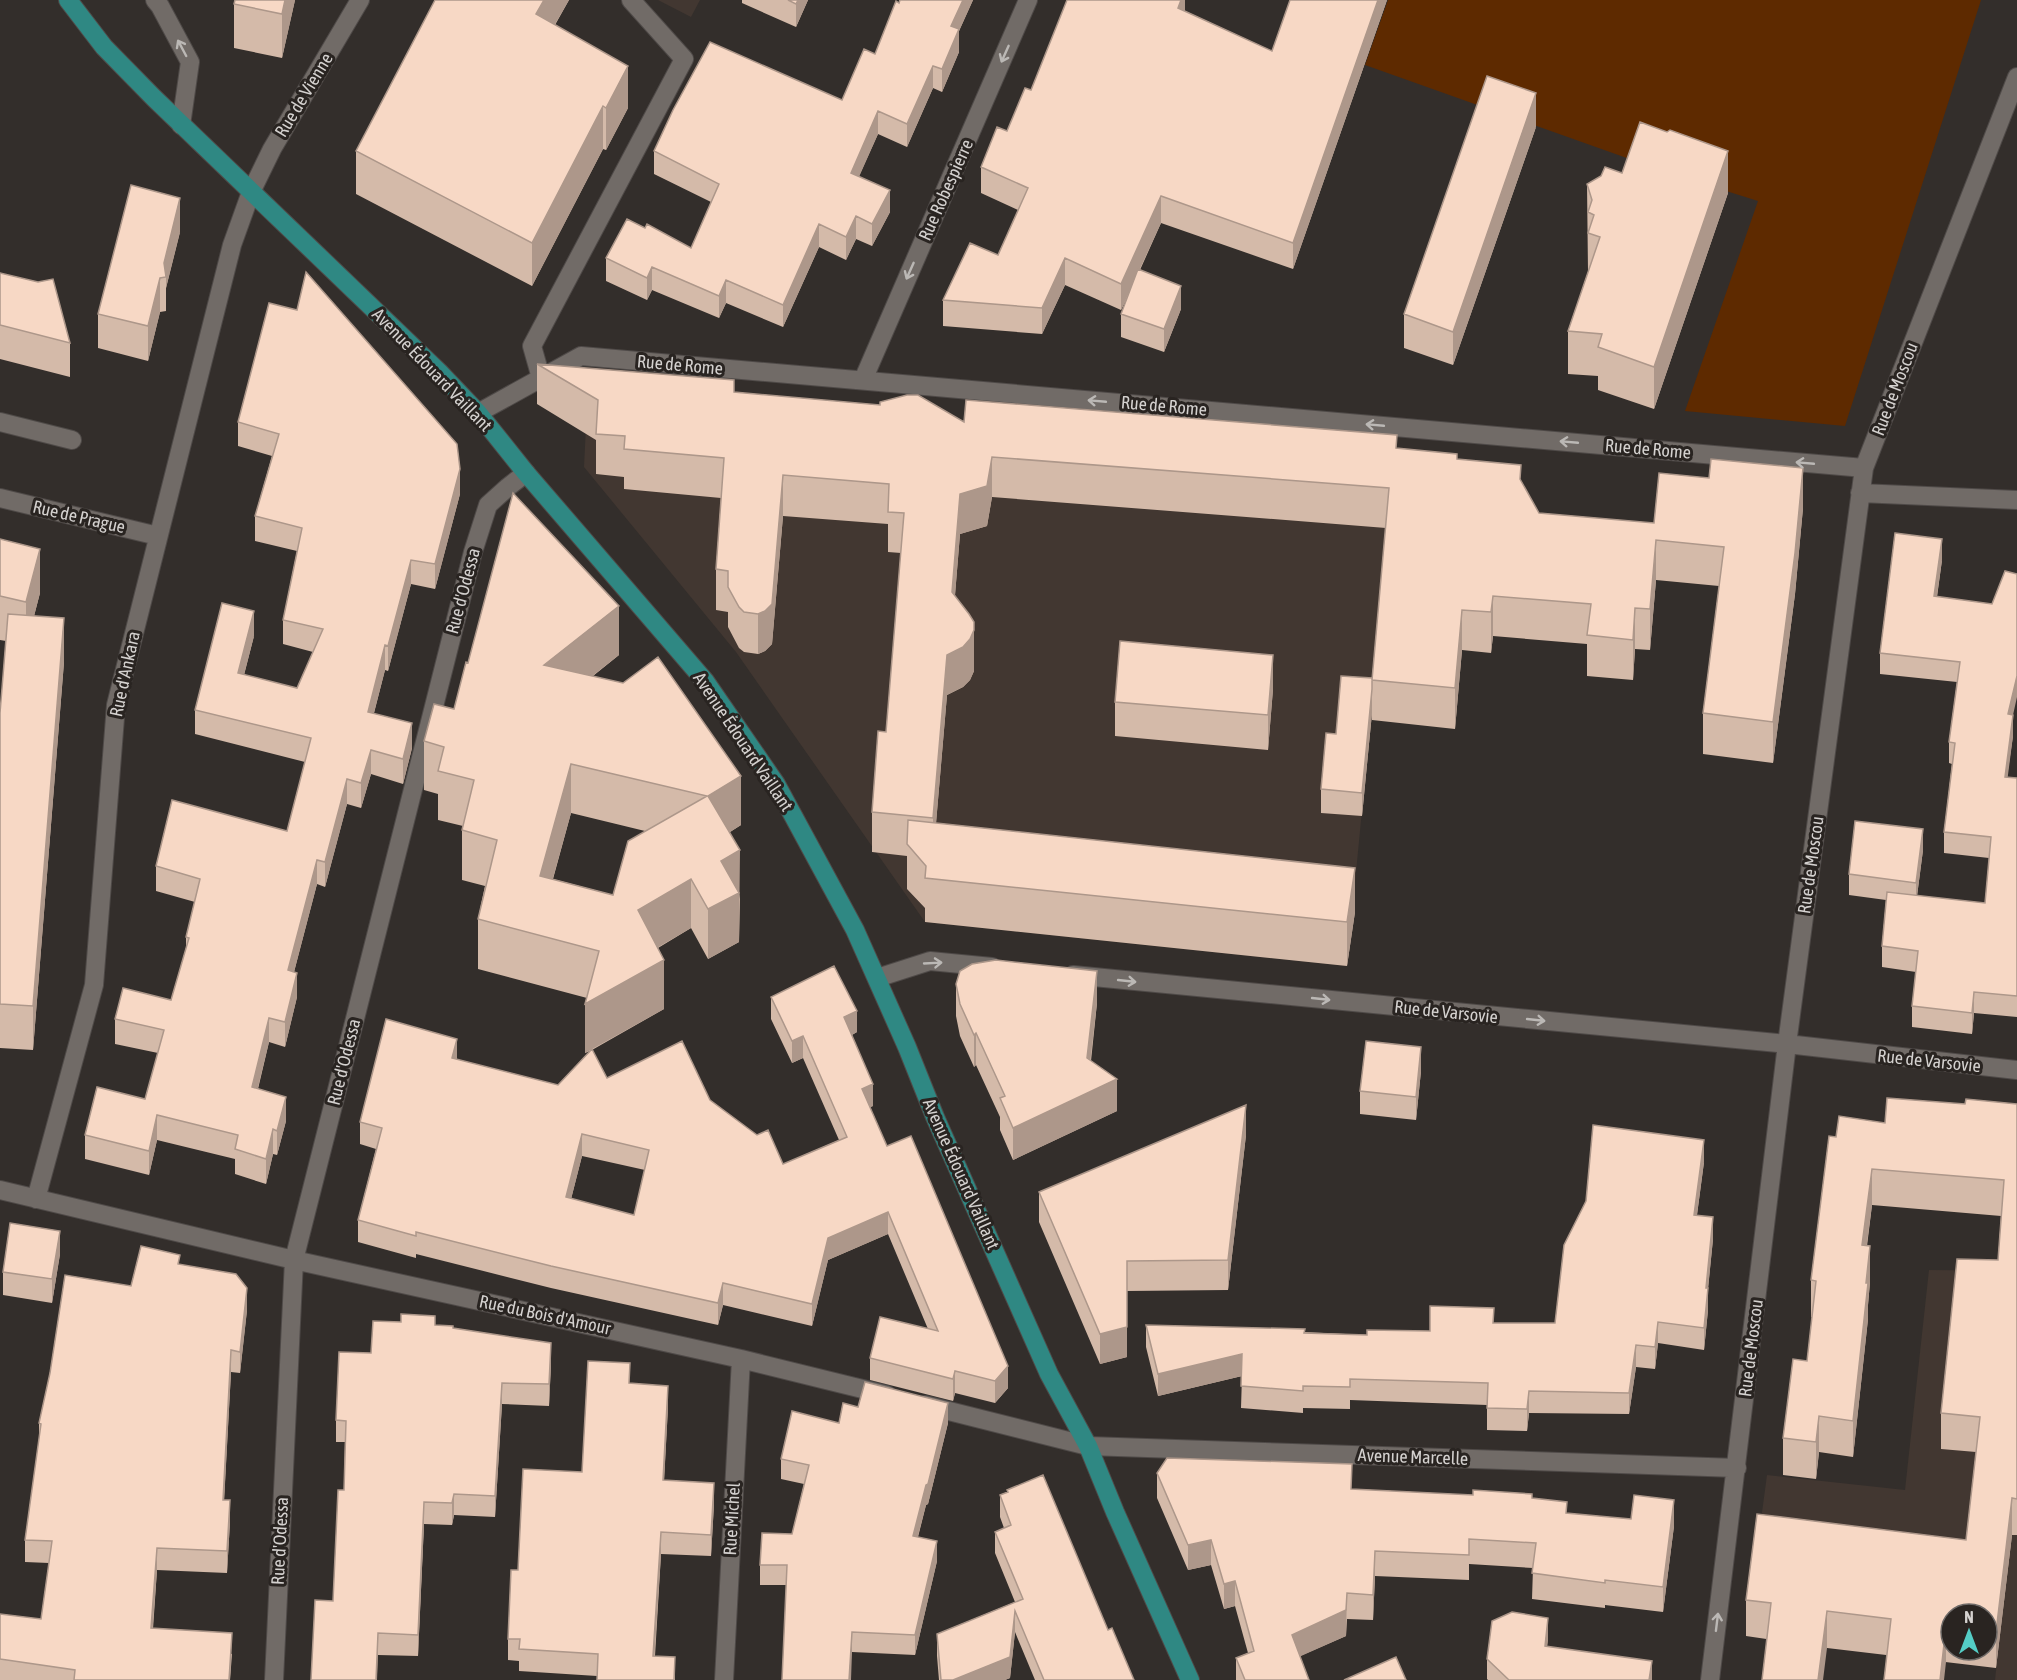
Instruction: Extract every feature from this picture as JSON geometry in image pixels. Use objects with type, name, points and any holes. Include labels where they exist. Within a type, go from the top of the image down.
[{"type":"main road","name":"Avenue Édouard Vaillant","points":[[68,0],[104,47],[180,124],[478,412],[526,473],[705,681],[776,784],[855,930],[1049,1374],[1089,1446],[1115,1512],[1191,1680]]},
{"type":"street","points":[[154,0],[160,6],[190,62],[180,124]]},
{"type":"street","name":"Rue de Vienne","points":[[251,192],[272,149],[360,0]]},
{"type":"street","points":[[541,378],[532,346],[684,59],[631,0]]},
{"type":"street","name":"Rue Robespierre","points":[[863,380],[1029,0]]},
{"type":"street","name":"Rue de Moscou","points":[[1710,1680],[1787,1044],[1864,468],[2017,77]]},
{"type":"street","name":"Rue d'Ankara","points":[[36,1199],[94,985],[116,705],[232,245],[251,192]]},
{"type":"street","name":"Rue de Rome","points":[[478,412],[581,356],[1864,468]]},
{"type":"street","points":[[0,422],[72,440]]},
{"type":"street","name":"Rue d'Odessa","points":[[273,1680],[294,1260],[472,552],[488,505],[526,473]]},
{"type":"street","points":[[1860,494],[2017,500]]},
{"type":"street","name":"Rue de Prague","points":[[0,498],[158,536]]},
{"type":"street","points":[[877,978],[930,962],[1013,969]]},
{"type":"street","name":"Rue de Varsovie","points":[[1060,974],[1787,1044],[2017,1070]]},
{"type":"street","name":"Rue du Bois d'Amour","points":[[0,1190],[294,1260],[741,1359],[1089,1446]]},
{"type":"street","name":"Rue Michel","points":[[724,1680],[741,1359]]},
{"type":"street","name":"Avenue Marcelle","points":[[1089,1446],[1737,1468]]},
{"type":"shaded area","points":[[658,0],[700,0],[691,17]]},
{"type":"shaded area","points":[[1388,0],[1981,0],[1845,426],[1685,411],[1758,201],[1669,173],[1365,65]]},
{"type":"shaded area","points":[[587,405],[1393,488],[1347,966],[925,922],[736,652],[584,467]]},
{"type":"shaded area","points":[[1929,1270],[2017,1271],[2017,1680],[1995,1680],[1997,1662],[1999,1662],[2006,1581],[1757,1550],[1767,1475],[1905,1490]]},
{"type":"building","points":[[235,0],[285,0],[282,14],[234,4]]},
{"type":"building","points":[[435,0],[544,0],[536,14],[628,66],[606,108],[603,106],[532,243],[356,151]]},
{"type":"building","points":[[900,0],[963,0],[951,26],[959,29],[942,69],[933,66],[907,124],[878,111],[851,173],[890,190],[872,224],[856,216],[846,237],[819,224],[783,305],[726,280],[719,296],[652,267],[647,278],[606,258],[627,219],[645,228],[647,224],[691,248],[719,184],[654,151],[673,110],[710,42],[842,100],[864,49],[875,54],[896,1],[899,3]]},
{"type":"building","points":[[1067,0],[1181,0],[1178,8],[1272,51],[1290,0],[1378,0],[1293,243],[1161,196],[1121,284],[1065,258],[1042,308],[943,300],[970,243],[998,255],[1028,188],[981,167],[997,127],[1007,131],[1025,88],[1031,90]]},
{"type":"building","points":[[1487,76],[1536,93],[1453,332],[1404,314]]},
{"type":"building","points":[[1640,122],[1728,151],[1654,367],[1598,347],[1602,334],[1568,331],[1600,237],[1588,233],[1594,215],[1588,212],[1592,200],[1587,184],[1601,176],[1605,167],[1622,173]]},
{"type":"building","points":[[131,185],[180,198],[164,263],[166,277],[160,278],[148,326],[98,314]]},
{"type":"building","points":[[1138,269],[1181,286],[1164,329],[1121,314]]},
{"type":"building","points":[[306,272],[457,444],[460,469],[435,564],[411,560],[388,646],[385,645],[368,712],[412,723],[403,759],[371,750],[361,783],[347,779],[325,862],[317,860],[288,970],[297,973],[285,1022],[269,1018],[252,1087],[286,1097],[277,1131],[273,1129],[266,1159],[235,1149],[238,1135],[157,1115],[149,1151],[85,1135],[97,1087],[145,1099],[164,1030],[115,1019],[123,988],[171,1000],[189,938],[186,937],[200,879],[156,866],[172,800],[287,831],[311,738],[195,710],[222,603],[254,611],[238,673],[297,688],[323,629],[283,620],[302,528],[255,516],[279,434],[238,422],[269,303],[297,310]]},
{"type":"building","points":[[0,273],[38,282],[53,279],[70,343],[0,325]]},
{"type":"building","points":[[537,364],[734,380],[734,392],[880,405],[880,402],[907,395],[918,395],[964,422],[966,400],[1397,435],[1396,448],[1457,454],[1457,459],[1521,465],[1520,479],[1539,513],[1654,523],[1659,473],[1709,478],[1711,459],[1803,468],[1795,553],[1773,722],[1703,713],[1724,547],[1656,540],[1650,609],[1635,608],[1633,640],[1587,635],[1591,604],[1493,596],[1491,612],[1462,610],[1455,688],[1372,680],[1389,488],[992,457],[987,486],[960,494],[952,592],[974,622],[974,630],[963,647],[947,655],[933,818],[872,812],[878,731],[886,732],[904,513],[888,512],[889,484],[783,475],[772,604],[758,614],[744,612],[728,587],[728,571],[716,569],[724,458],[624,449],[625,436],[596,434],[598,400]]},
{"type":"building","points":[[513,493],[619,606],[544,665],[623,683],[658,657],[741,776],[708,796],[740,850],[721,861],[739,893],[708,909],[691,879],[638,910],[664,960],[585,1004],[599,951],[478,919],[497,840],[462,830],[474,780],[438,771],[444,747],[424,741],[434,704],[454,709],[466,662],[468,663]],"holes":[[[571,764],[707,796],[628,841],[613,895],[540,876]]]},
{"type":"building","points":[[1895,533],[1942,539],[1934,596],[1992,604],[2005,571],[2017,574],[2017,676],[2008,714],[2013,715],[2005,777],[2017,778],[2017,996],[1974,992],[1972,1013],[1912,1006],[1918,951],[1882,946],[1887,892],[1985,903],[1991,837],[1944,832],[1955,743],[1949,742],[1960,662],[1880,653]]},
{"type":"building","points":[[0,539],[40,549],[26,602],[0,596]]},
{"type":"building","points":[[8,614],[64,618],[33,1006],[0,1004],[0,713]]},
{"type":"building","points":[[1120,641],[1273,655],[1268,715],[1115,702]]},
{"type":"building","points":[[1341,676],[1372,678],[1362,793],[1321,789],[1326,733],[1336,734]]},
{"type":"building","points":[[908,820],[1355,868],[1347,922],[925,878],[926,866],[907,844]]},
{"type":"building","points":[[1855,821],[1923,829],[1916,883],[1849,874]]},
{"type":"building","points":[[996,960],[1097,971],[1087,1058],[1117,1079],[1013,1128],[1000,1098],[1005,1096],[960,1004],[956,984],[960,971],[972,964]]},
{"type":"building","points":[[834,966],[857,1011],[844,1017],[873,1084],[862,1089],[887,1146],[911,1136],[1008,1366],[995,1381],[955,1371],[953,1379],[870,1358],[880,1317],[938,1331],[888,1212],[828,1238],[812,1304],[723,1283],[718,1303],[551,1266],[416,1232],[416,1236],[358,1220],[382,1128],[360,1122],[386,1019],[457,1039],[452,1058],[558,1085],[592,1049],[607,1078],[682,1041],[710,1100],[757,1135],[768,1130],[783,1164],[847,1137],[803,1036],[792,1041],[771,997]],"holes":[[[582,1134],[649,1150],[634,1215],[566,1197]]]},
{"type":"building","points":[[1366,1041],[1421,1047],[1416,1097],[1360,1091]]},
{"type":"building","points":[[1887,1098],[1965,1104],[1966,1099],[2017,1104],[2017,1499],[2012,1498],[1999,1607],[1999,1602],[1939,1602],[1939,1662],[1942,1662],[1940,1680],[1884,1680],[1891,1619],[1827,1611],[1818,1680],[1762,1680],[1771,1603],[1746,1600],[1757,1514],[1966,1540],[1980,1417],[1941,1413],[1957,1259],[1998,1260],[2004,1180],[1872,1169],[1862,1245],[1870,1246],[1866,1283],[1868,1283],[1853,1421],[1819,1416],[1816,1442],[1783,1438],[1793,1359],[1807,1361],[1816,1281],[1811,1280],[1829,1136],[1836,1137],[1839,1116],[1885,1123]]},
{"type":"building","points":[[1246,1105],[1228,1260],[1127,1261],[1127,1327],[1100,1334],[1039,1192]]},
{"type":"building","points":[[1593,1125],[1704,1140],[1694,1215],[1713,1217],[1704,1328],[1658,1322],[1655,1347],[1636,1345],[1629,1393],[1529,1391],[1527,1409],[1487,1408],[1488,1383],[1350,1379],[1350,1387],[1303,1386],[1303,1391],[1241,1386],[1242,1354],[1158,1374],[1146,1325],[1305,1329],[1304,1333],[1367,1335],[1367,1330],[1430,1331],[1430,1306],[1494,1308],[1493,1323],[1555,1323],[1564,1245],[1586,1201]]},
{"type":"building","points":[[10,1223],[60,1231],[52,1279],[3,1272]]},
{"type":"building","points":[[141,1246],[180,1255],[178,1264],[236,1274],[247,1288],[240,1352],[231,1350],[223,1500],[230,1500],[227,1551],[157,1548],[151,1628],[232,1633],[229,1680],[74,1680],[75,1670],[0,1659],[0,1614],[41,1619],[52,1541],[25,1540],[41,1424],[39,1423],[50,1373],[65,1275],[131,1286]]},
{"type":"building","points":[[401,1314],[435,1316],[435,1325],[551,1343],[549,1384],[502,1383],[495,1496],[454,1494],[452,1503],[424,1502],[418,1635],[378,1633],[376,1680],[311,1680],[315,1600],[333,1601],[338,1490],[344,1490],[346,1421],[336,1420],[339,1352],[371,1353],[373,1321],[401,1322]]},
{"type":"building","points":[[588,1361],[630,1363],[629,1383],[668,1386],[663,1480],[714,1483],[711,1535],[661,1532],[653,1656],[675,1657],[674,1680],[597,1680],[598,1654],[519,1649],[520,1639],[508,1639],[511,1570],[518,1570],[523,1469],[582,1472]]},
{"type":"building","points":[[865,1382],[948,1403],[913,1536],[937,1541],[915,1635],[852,1632],[849,1680],[782,1680],[787,1565],[760,1565],[762,1533],[792,1534],[809,1465],[781,1459],[792,1411],[839,1423],[843,1403],[858,1407]]},
{"type":"building","points":[[1167,1458],[1352,1464],[1351,1489],[1473,1495],[1473,1490],[1532,1494],[1532,1498],[1567,1502],[1566,1513],[1631,1519],[1634,1495],[1674,1500],[1663,1587],[1605,1580],[1605,1583],[1532,1573],[1536,1543],[1469,1539],[1469,1555],[1375,1551],[1373,1595],[1347,1593],[1346,1610],[1292,1635],[1309,1680],[1245,1680],[1236,1658],[1254,1651],[1235,1581],[1224,1584],[1211,1540],[1188,1545],[1157,1473]]},
{"type":"building","points":[[1043,1475],[1108,1630],[1112,1628],[1134,1680],[1044,1680],[1015,1611],[1010,1657],[953,1680],[941,1680],[937,1634],[1023,1599],[995,1532],[1011,1525],[1000,1495]]},
{"type":"building","points":[[1512,1612],[1548,1618],[1545,1646],[1652,1661],[1649,1680],[1509,1680],[1487,1659],[1492,1621]]},
{"type":"building","points":[[1396,1657],[1406,1680],[1344,1680]]}]
